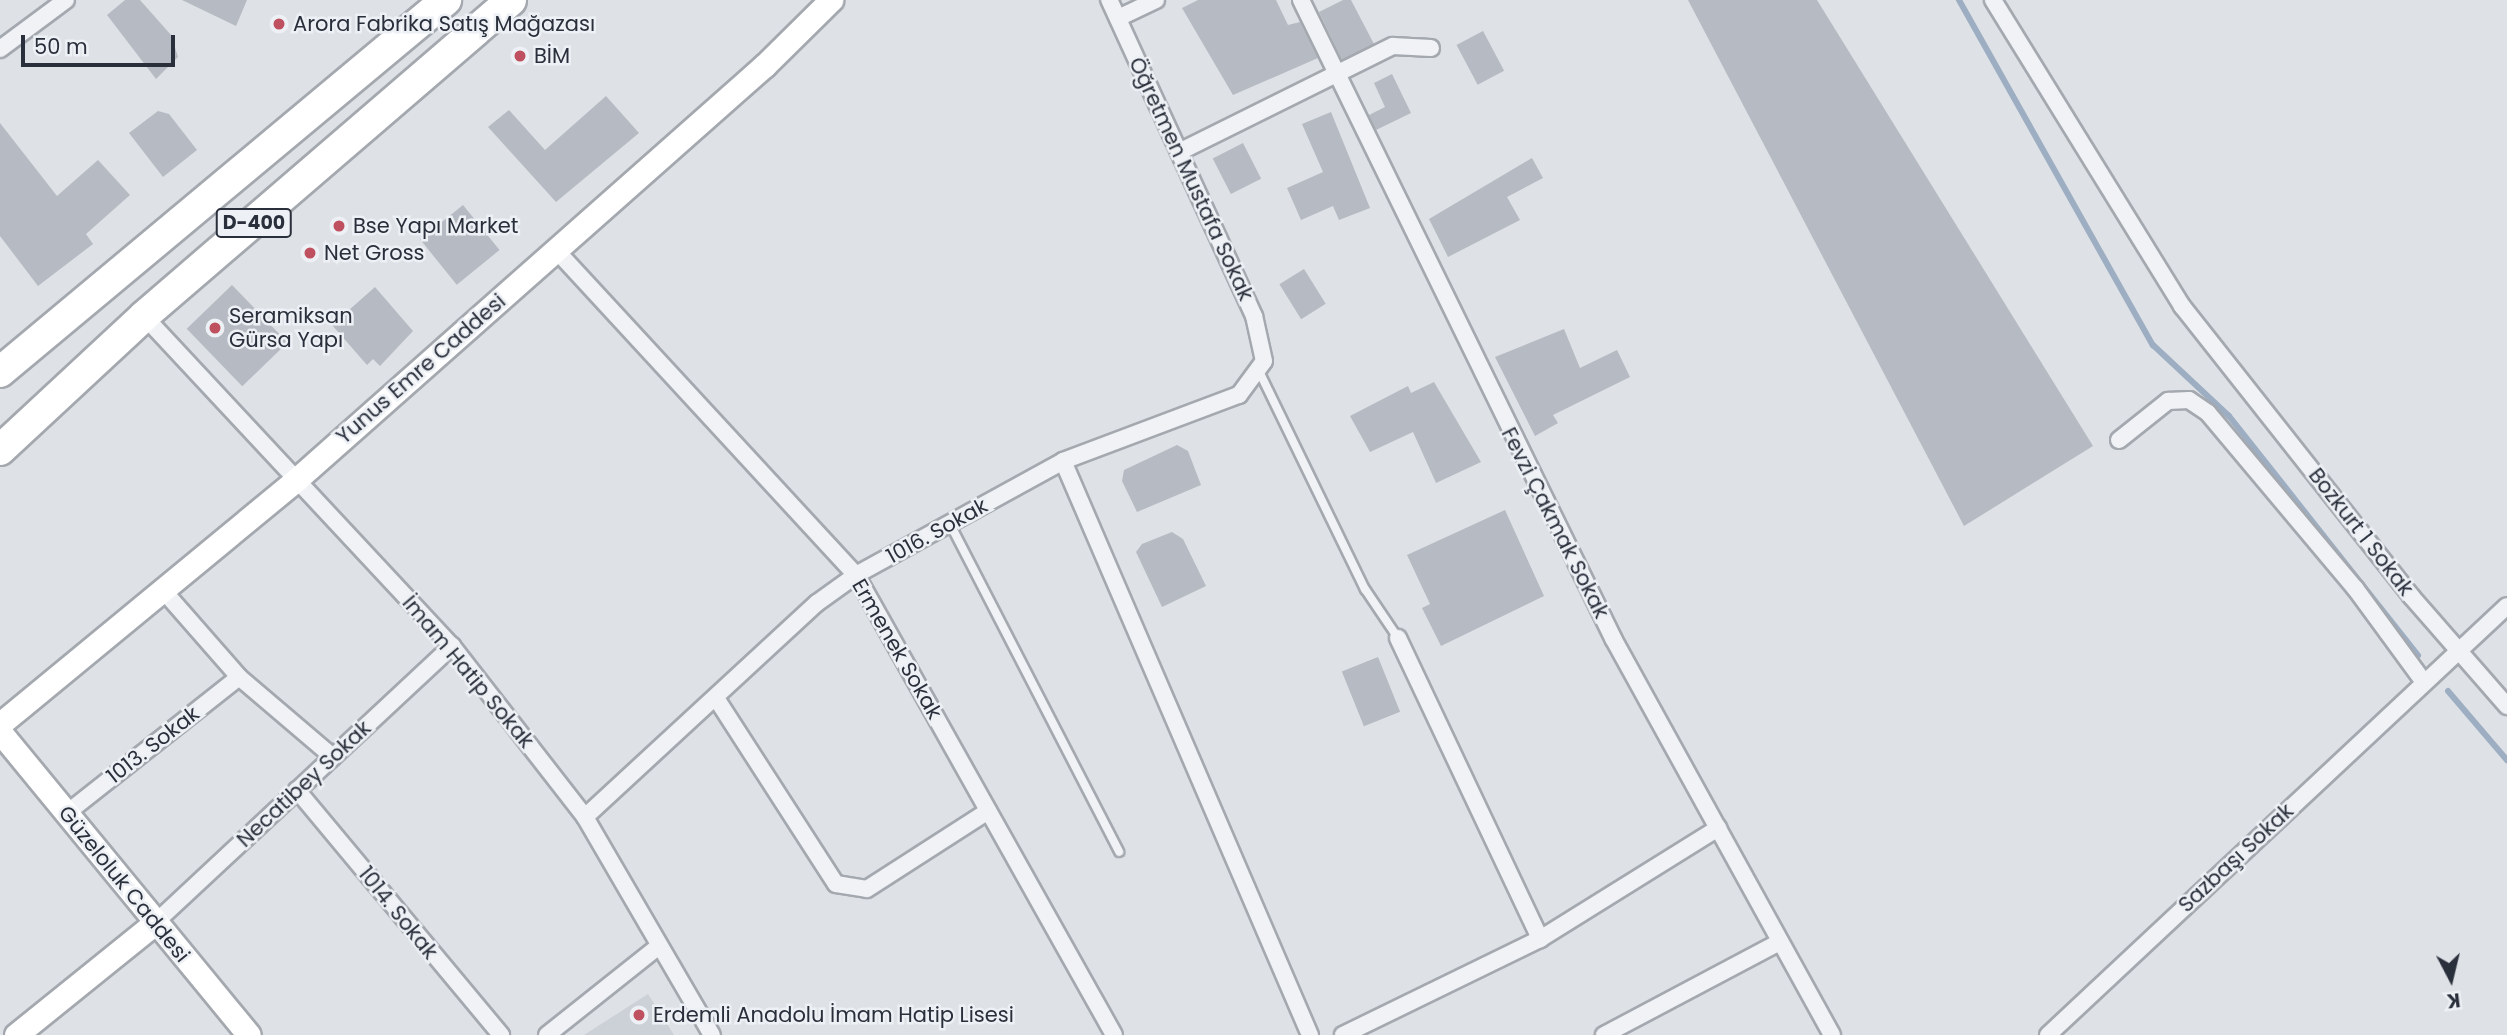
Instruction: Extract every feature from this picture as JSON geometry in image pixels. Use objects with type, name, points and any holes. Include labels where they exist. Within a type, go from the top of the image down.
[{"type":"highway","name":"D-400","points":[[0,373],[446,0]]},
{"type":"highway","name":"D-400","points":[[0,450],[144,316],[511,0]]},
{"type":"street","points":[[0,49],[66,0]]},
{"type":"street","name":"Yunus Emre Caddesi","points":[[0,724],[297,479],[556,250],[831,0]]},
{"type":"street","name":"Öğretmen Mustafa Sokak","points":[[1109,0],[1254,316],[1261,365]]},
{"type":"street","points":[[1118,18],[1156,0]]},
{"type":"street","name":"Fevzi Çakmak Sokak","points":[[1301,0],[1607,627],[1832,1035]]},
{"type":"street","name":"Bozkurt 1 Sokak","points":[[1993,0],[2182,306],[2457,649],[2507,706]]},
{"type":"street","points":[[1179,152],[1393,46],[1431,48]]},
{"type":"street","name":"Ermenek Sokak","points":[[556,250],[856,575],[1114,1035]]},
{"type":"street","name":"İmam Hatip Sokak","points":[[144,316],[452,646],[584,817],[712,1035]]},
{"type":"street","name":"1016. Sokak","points":[[584,817],[817,603],[856,575],[1063,461],[1239,395],[1261,365]]},
{"type":"street","name":"Bozkurt 1 Sokak","points":[[2119,440],[2168,401],[2189,400],[2208,413],[2355,588],[2423,681]]},
{"type":"street","points":[[1063,461],[1310,1035]]},
{"type":"street","points":[[162,589],[239,677],[332,757]]},
{"type":"street","points":[[2423,681],[2507,606]]},
{"type":"street","points":[[1398,638],[1540,939]]},
{"type":"street","name":"Necatibey Sokak","points":[[156,922],[452,646]]},
{"type":"street","name":"1013. Sokak","points":[[66,813],[239,677]]},
{"type":"street","name":"Sazbaşı Sokak","points":[[2048,1035],[2423,681]]},
{"type":"street","points":[[716,698],[836,884],[867,889],[988,811]]},
{"type":"street","name":"Güzeloluk Caddesi","points":[[0,732],[249,1035]]},
{"type":"street","name":"1014. Sokak","points":[[297,790],[501,1035]]},
{"type":"street","points":[[1343,1035],[1540,939],[1718,828]]},
{"type":"street","points":[[16,1035],[156,922]]},
{"type":"street","points":[[1604,1035],[1780,942]]},
{"type":"street","points":[[547,1035],[659,946]]},
{"type":"lane","points":[[1261,365],[1365,589],[1398,638]]},
{"type":"lane","points":[[950,524],[1119,852]]},
{"type":"shaded area","name":"Erdemli Anadolu İmam Hatip Lisesi","points":[[648,994],[674,1035],[584,1035]]},
{"type":"building","points":[[125,0],[140,0],[171,35],[178,57],[156,79],[107,15]]},
{"type":"building","points":[[182,0],[247,0],[236,26]]},
{"type":"building","points":[[1198,0],[1276,0],[1288,25],[1300,22],[1318,58],[1233,95],[1182,8]]},
{"type":"building","points":[[1343,0],[1351,0],[1374,44],[1342,60],[1319,12]]},
{"type":"building","points":[[1688,0],[1817,0],[2093,446],[1964,526]]},
{"type":"building","points":[[1483,31],[1504,71],[1478,85],[1457,45]]},
{"type":"building","points":[[1392,74],[1411,113],[1376,130],[1369,115],[1385,107],[1374,83]]},
{"type":"building","points":[[606,96],[639,133],[556,202],[488,127],[509,110],[545,150]]},
{"type":"building","points":[[158,111],[169,114],[197,150],[163,177],[129,133]]},
{"type":"building","points":[[1331,112],[1370,208],[1339,220],[1333,206],[1301,220],[1287,188],[1323,172],[1302,124]]},
{"type":"building","points":[[0,123],[57,196],[98,160],[130,195],[86,234],[93,244],[38,286],[0,236]]},
{"type":"building","points":[[1243,143],[1261,179],[1231,194],[1213,158]]},
{"type":"building","points":[[1532,158],[1543,178],[1507,197],[1520,220],[1448,257],[1429,219]]},
{"type":"building","points":[[463,205],[500,250],[457,285],[420,240]]},
{"type":"building","points":[[1304,269],[1326,304],[1301,319],[1279,284]]},
{"type":"building","points":[[232,285],[288,343],[242,386],[187,329]]},
{"type":"building","points":[[375,287],[413,331],[380,366],[373,359],[367,365],[332,325]]},
{"type":"building","points":[[1564,329],[1580,368],[1617,350],[1630,377],[1553,415],[1558,423],[1535,436],[1495,357]]},
{"type":"building","points":[[1434,382],[1481,462],[1436,483],[1413,432],[1370,452],[1350,416],[1408,386],[1411,393]]},
{"type":"building","points":[[1177,445],[1188,451],[1201,485],[1137,512],[1122,481],[1124,470]]},
{"type":"building","points":[[1505,510],[1544,596],[1441,646],[1422,608],[1430,604],[1407,555]]},
{"type":"building","points":[[1172,532],[1183,539],[1206,586],[1162,607],[1136,552],[1142,544]]},
{"type":"building","points":[[1378,657],[1400,712],[1364,726],[1342,672]]},
{"type":"waterway","points":[[1959,0],[2153,345],[2229,416],[2418,655]]},
{"type":"waterway","points":[[2448,691],[2507,760]]},
{"type":"place","name":"Arora Fabrika Satış Mağazası","points":[[279,24]]},
{"type":"place","name":"BİM","points":[[520,56]]},
{"type":"place","name":"Bse Yapı Market","points":[[339,226]]},
{"type":"place","name":"Net Gross","points":[[310,253]]},
{"type":"place","name":"Seramiksan Gürsa Yapı","points":[[215,328]]},
{"type":"place","name":"Erdemli Anadolu İmam Hatip Lisesi","points":[[639,1015]]}]
